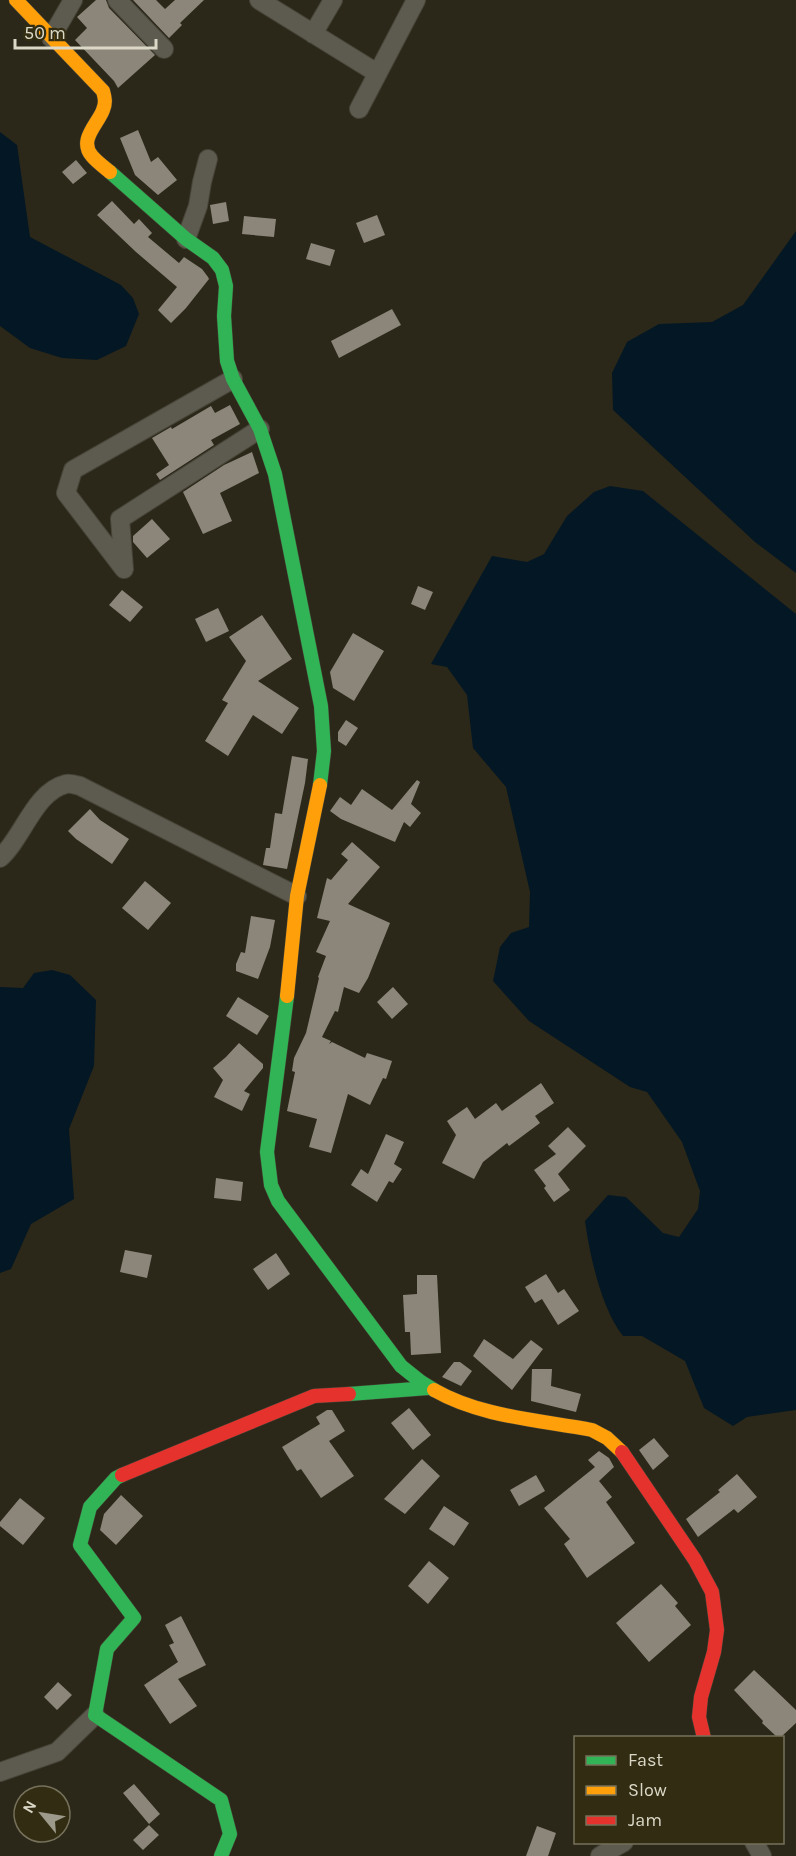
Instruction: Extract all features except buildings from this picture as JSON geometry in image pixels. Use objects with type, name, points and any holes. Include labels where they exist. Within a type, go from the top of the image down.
[{"type":"street","points":[[15,0],[103,91],[107,99],[106,107],[87,136],[86,146],[90,155],[186,239],[213,258],[222,270],[226,286],[224,342],[227,361],[233,379],[260,429],[275,474],[324,728],[320,785],[297,896],[293,948],[267,1152],[271,1185],[278,1201],[401,1366],[415,1380],[428,1388],[482,1409],[592,1430],[607,1437],[620,1448],[695,1560],[712,1592],[717,1630],[714,1652],[701,1697],[699,1717],[704,1736]]},
{"type":"street","points":[[51,38],[73,0]]},
{"type":"street","points":[[117,0],[164,49]]},
{"type":"street","points":[[259,0],[377,73]]},
{"type":"street","points":[[313,34],[333,0]]},
{"type":"street","points":[[359,109],[416,0]]},
{"type":"street","points":[[186,239],[198,206],[208,159]]},
{"type":"street","points":[[233,379],[73,470],[66,493],[124,570],[120,519],[260,429]]},
{"type":"street","points":[[0,858],[13,844],[39,803],[46,796],[67,784],[80,786],[297,896]]},
{"type":"street","points":[[0,1772],[57,1752],[95,1715],[107,1649],[134,1618],[80,1545],[90,1507],[116,1478],[314,1396],[428,1388]]},
{"type":"street","points":[[95,1715],[221,1800],[230,1834],[221,1856]]},
{"type":"street","points":[[600,1856],[621,1844]]},
{"type":"water","points":[[0,132],[17,145],[30,237],[121,285],[133,298],[139,314],[126,346],[97,360],[62,358],[30,348],[0,326]]},
{"type":"water","points":[[796,231],[796,573],[755,542],[613,410],[612,373],[627,342],[659,324],[712,322],[743,305]]},
{"type":"water","points":[[610,486],[643,491],[796,614],[796,1410],[747,1417],[733,1426],[704,1408],[685,1361],[642,1336],[623,1336],[608,1311],[593,1265],[585,1221],[608,1195],[626,1197],[663,1233],[679,1237],[698,1209],[700,1191],[682,1142],[647,1092],[630,1087],[529,1021],[493,981],[500,947],[511,933],[529,927],[530,892],[506,787],[473,748],[467,695],[447,667],[431,664],[492,556],[527,562],[544,554],[567,516],[594,492]]},
{"type":"water","points":[[52,970],[70,975],[96,1000],[94,1066],[69,1129],[74,1199],[31,1224],[11,1269],[0,1273],[0,987],[23,988],[34,973]]},
{"type":"traffic: fast","points":[[110,172],[186,239],[213,258],[222,270],[226,286],[224,316],[227,361],[233,379],[260,429],[275,474],[321,706],[324,751],[320,785]]},
{"type":"traffic: fast","points":[[287,996],[267,1152],[271,1185],[278,1201],[401,1366],[434,1390]]},
{"type":"traffic: fast","points":[[349,1394],[428,1388]]},
{"type":"traffic: fast","points":[[122,1475],[116,1478],[90,1507],[80,1545],[134,1618],[107,1649],[95,1715],[221,1800],[230,1834],[221,1856]]},
{"type":"traffic: slow","points":[[16,0],[103,91],[104,107],[90,132],[87,144],[92,156],[110,172]]},
{"type":"traffic: slow","points":[[287,996],[297,896],[320,785]]},
{"type":"traffic: slow","points":[[434,1390],[452,1399],[491,1412],[592,1430],[607,1438],[622,1452]]},
{"type":"traffic: jam","points":[[122,1475],[314,1396],[349,1394]]},
{"type":"traffic: jam","points":[[622,1452],[695,1560],[712,1592],[717,1630],[714,1652],[701,1697],[699,1717],[704,1736]]}]
